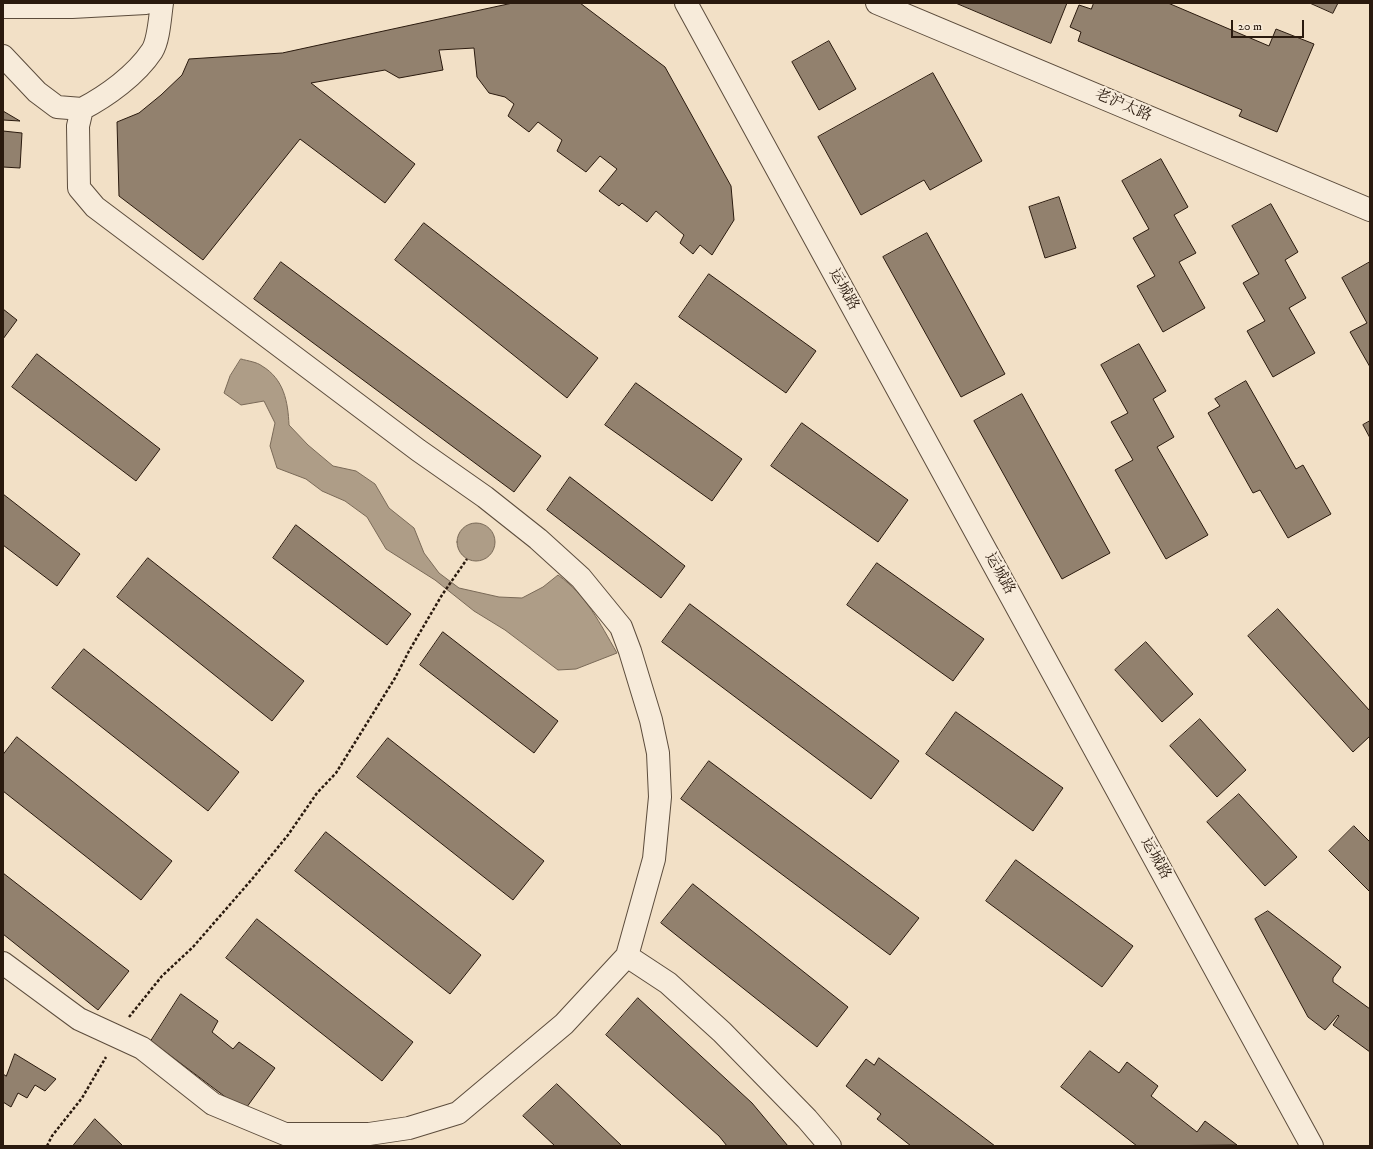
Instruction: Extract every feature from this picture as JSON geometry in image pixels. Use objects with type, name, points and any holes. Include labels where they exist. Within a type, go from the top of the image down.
[{"type":"street","points":[[3,7],[72,7],[146,3]]},
{"type":"street","points":[[3,56],[37,92],[57,106],[82,109],[101,99],[128,77],[153,50],[159,26],[162,3]]},
{"type":"street","name":"运城路","points":[[686,3],[1312,1146]]},
{"type":"street","name":"老沪太路","points":[[877,3],[1370,210]]},
{"type":"street","points":[[3,964],[79,1019],[142,1048],[213,1104],[285,1134],[369,1134],[409,1128],[458,1113],[564,1024],[627,956],[654,859],[660,797],[658,753],[651,720],[630,651],[621,627],[581,578],[538,538],[485,497],[418,450],[95,207],[79,188],[78,126],[82,109]]},
{"type":"street","points":[[627,956],[668,982],[722,1032],[807,1119],[830,1146]]},
{"type":"path","points":[[47,1146],[52,1136],[82,1098],[105,1058],[114,1035],[162,976],[193,947],[254,878],[288,835],[317,793],[336,773],[395,678],[442,595],[467,559]]},
{"type":"shaded area","points":[[241,359],[260,365],[275,377],[280,384],[286,400],[289,425],[308,445],[333,466],[356,471],[375,484],[389,508],[414,528],[424,553],[439,573],[459,588],[499,597],[522,598],[543,587],[558,575],[577,592],[592,610],[617,653],[576,669],[558,670],[505,630],[474,611],[435,580],[386,549],[367,517],[345,501],[322,491],[306,479],[277,468],[270,446],[275,423],[264,401],[241,405],[224,393],[230,376]]},
{"type":"shaded area","points":[[472,523],[480,523],[490,528],[494,535],[494,549],[490,556],[480,561],[472,561],[462,556],[460,553],[457,546],[457,538],[462,528],[465,526]]},
{"type":"building","points":[[513,3],[580,3],[665,67],[731,186],[734,220],[712,255],[700,245],[693,254],[680,243],[684,235],[656,211],[647,222],[622,203],[619,206],[599,191],[617,169],[600,156],[586,172],[557,151],[562,140],[538,122],[529,132],[508,116],[514,104],[505,97],[489,93],[477,77],[474,48],[439,50],[443,70],[399,78],[385,70],[311,83],[415,164],[385,203],[300,139],[203,260],[119,196],[117,122],[139,113],[161,95],[182,75],[189,59],[282,53]]},
{"type":"building","points":[[956,3],[1067,3],[1051,43]]},
{"type":"building","points":[[1094,3],[1168,3],[1269,46],[1276,29],[1314,44],[1277,132],[1239,116],[1242,110],[1078,41],[1081,32],[1070,27],[1079,5],[1091,9]]},
{"type":"building","points":[[1310,3],[1338,3],[1333,13]]},
{"type":"building","points":[[829,41],[856,89],[819,110],[792,62]]},
{"type":"building","points":[[933,73],[982,161],[930,190],[924,180],[861,215],[818,137]]},
{"type":"building","points":[[3,111],[20,121],[3,120]]},
{"type":"building","points":[[3,131],[22,133],[20,168],[3,167]]},
{"type":"building","points":[[1161,159],[1188,207],[1174,215],[1196,253],[1179,262],[1205,308],[1163,332],[1137,286],[1155,276],[1133,238],[1149,229],[1122,181]]},
{"type":"building","points":[[1059,197],[1076,248],[1045,258],[1029,207]]},
{"type":"building","points":[[1271,204],[1298,252],[1285,260],[1306,298],[1289,308],[1315,353],[1273,377],[1247,331],[1265,321],[1243,283],[1259,274],[1232,226]]},
{"type":"building","points":[[424,223],[598,358],[567,398],[395,260]]},
{"type":"building","points":[[927,233],[1005,374],[961,397],[883,257]]},
{"type":"building","points":[[281,262],[541,456],[514,492],[254,299]]},
{"type":"building","points":[[1370,262],[1370,367],[1350,332],[1367,323],[1342,278]]},
{"type":"building","points":[[709,274],[816,351],[786,393],[679,317]]},
{"type":"building","points":[[3,309],[17,320],[3,339]]},
{"type":"building","points":[[1139,344],[1166,391],[1153,399],[1174,437],[1157,447],[1208,535],[1166,559],[1115,470],[1133,460],[1111,422],[1128,413],[1101,365]]},
{"type":"building","points":[[37,354],[160,449],[136,481],[12,387]]},
{"type":"building","points":[[1246,381],[1296,469],[1303,465],[1331,514],[1288,538],[1260,490],[1253,493],[1208,413],[1220,406],[1215,399]]},
{"type":"building","points":[[636,383],[742,459],[712,501],[605,425]]},
{"type":"building","points":[[1022,394],[1110,553],[1062,579],[974,421]]},
{"type":"building","points":[[1370,421],[1370,438],[1363,425]]},
{"type":"building","points":[[802,423],[908,500],[878,542],[771,466]]},
{"type":"building","points":[[570,477],[685,566],[661,598],[547,510]]},
{"type":"building","points":[[3,494],[80,554],[57,586],[3,545]]},
{"type":"building","points":[[296,525],[411,614],[387,645],[273,558]]},
{"type":"building","points":[[148,558],[304,681],[272,721],[117,597]]},
{"type":"building","points":[[877,563],[984,639],[953,681],[847,605]]},
{"type":"building","points":[[690,604],[899,761],[871,799],[662,642]]},
{"type":"building","points":[[1278,609],[1370,711],[1370,736],[1353,752],[1248,636]]},
{"type":"building","points":[[443,632],[558,721],[534,753],[420,665]]},
{"type":"building","points":[[1146,642],[1193,694],[1162,722],[1115,670]]},
{"type":"building","points":[[84,649],[239,772],[208,811],[52,688]]},
{"type":"building","points":[[956,712],[1063,788],[1033,831],[926,754]]},
{"type":"building","points":[[1200,719],[1246,770],[1217,797],[1170,746]]},
{"type":"building","points":[[17,737],[172,861],[141,900],[3,791],[3,755]]},
{"type":"building","points":[[388,738],[544,861],[513,900],[357,777]]},
{"type":"building","points":[[709,761],[919,918],[890,955],[681,799]]},
{"type":"building","points":[[1239,794],[1297,857],[1265,886],[1207,822]]},
{"type":"building","points":[[1354,826],[1370,842],[1370,892],[1329,851]]},
{"type":"building","points":[[326,832],[481,955],[450,994],[295,871]]},
{"type":"building","points":[[1016,860],[1133,946],[1102,987],[986,901]]},
{"type":"building","points":[[3,873],[129,971],[98,1010],[3,934]]},
{"type":"building","points":[[693,884],[848,1007],[817,1047],[661,923]]},
{"type":"building","points":[[1268,911],[1341,967],[1333,978],[1333,982],[1370,1009],[1370,1052],[1333,1025],[1339,1016],[1338,1015],[1325,1030],[1308,1017],[1255,919]]},
{"type":"building","points":[[257,919],[413,1042],[382,1081],[226,958]]},
{"type":"building","points":[[181,994],[218,1021],[212,1032],[233,1049],[239,1042],[275,1068],[244,1111],[151,1041]]},
{"type":"building","points":[[638,998],[752,1103],[788,1146],[727,1146],[719,1136],[606,1035]]},
{"type":"building","points":[[1090,1051],[1119,1073],[1127,1062],[1158,1086],[1151,1096],[1197,1132],[1205,1121],[1237,1145],[1137,1146],[1061,1087]]},
{"type":"building","points":[[15,1054],[56,1079],[45,1091],[35,1085],[27,1098],[18,1093],[11,1107],[3,1102],[3,1074],[6,1076]]},
{"type":"building","points":[[879,1058],[995,1146],[911,1146],[877,1119],[881,1114],[846,1086],[866,1059],[874,1065]]},
{"type":"building","points":[[557,1084],[622,1146],[555,1146],[523,1116]]},
{"type":"building","points":[[95,1119],[123,1146],[73,1146]]}]
